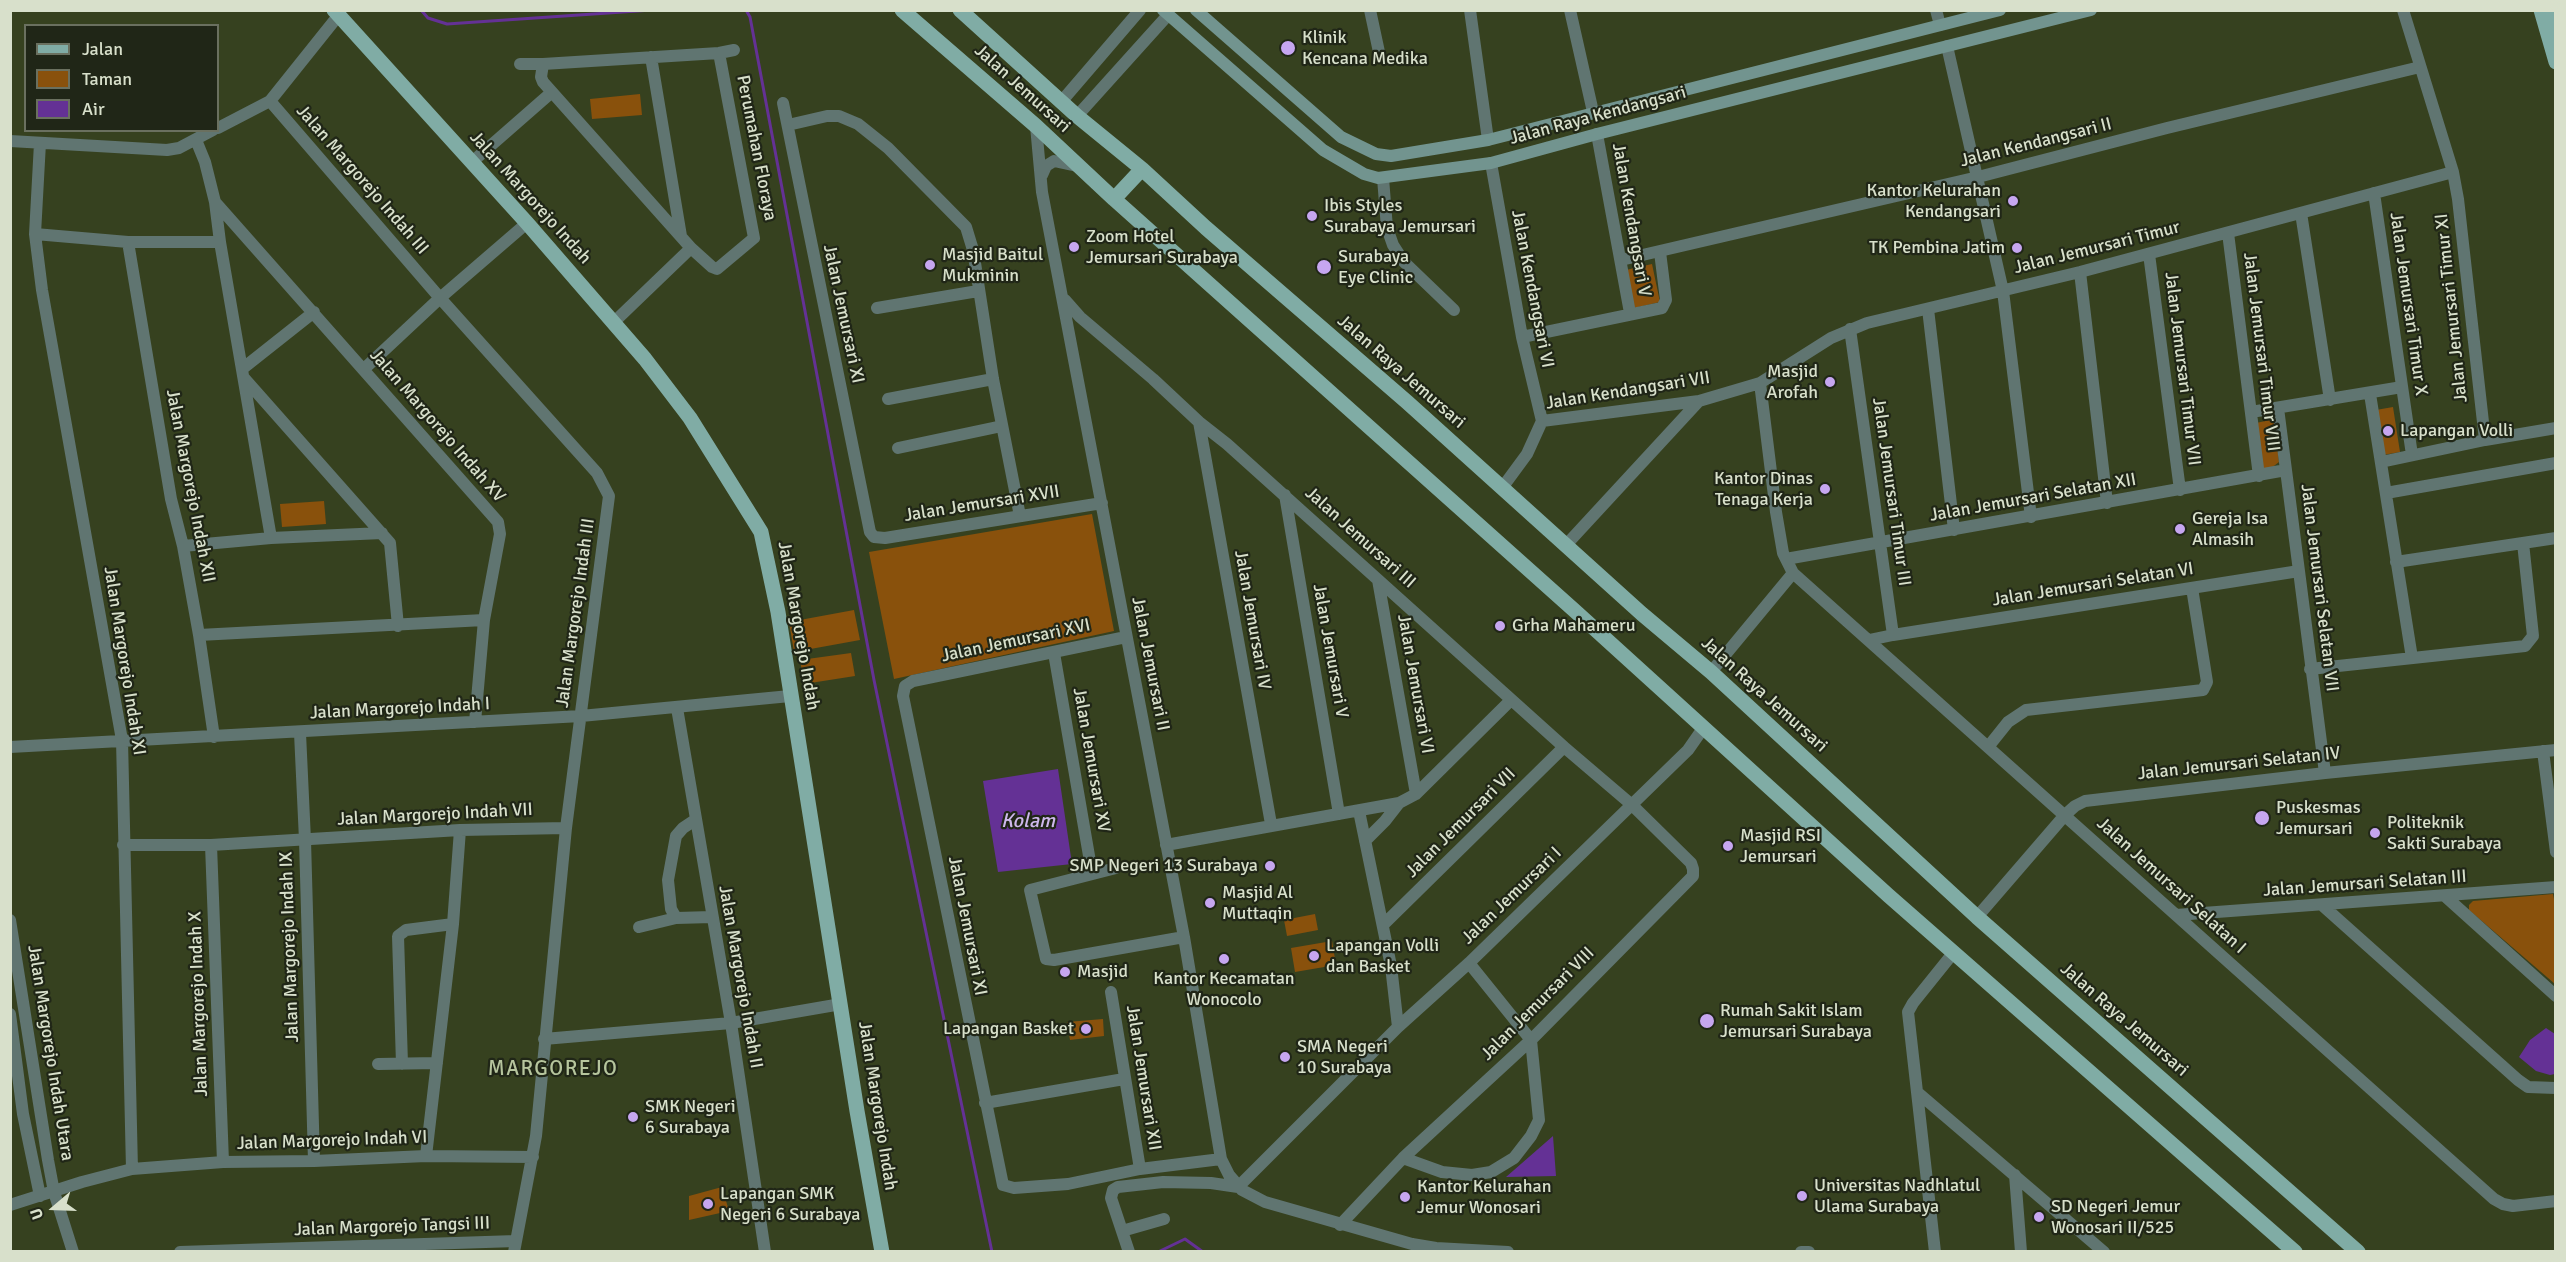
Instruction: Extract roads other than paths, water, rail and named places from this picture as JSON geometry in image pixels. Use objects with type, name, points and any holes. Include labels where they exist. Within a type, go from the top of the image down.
[{"type":"main road","name":"Jalan Jemursari","points":[[902,10],[1036,126],[1114,199]]},
{"type":"main road","name":"Jalan Jemursari","points":[[960,10],[1077,117],[1142,169]]},
{"type":"main road","name":"Jalan Raya Kendangsari","points":[[1197,10],[1341,137],[1376,154],[1391,156],[1488,140],[2000,10]]},
{"type":"main road","name":"Jalan Raya Kendangsari","points":[[1165,13],[1323,150],[1364,174],[1383,178],[1491,163],[1733,99],[2091,10]]},
{"type":"main road","points":[[2541,10],[2556,62]]},
{"type":"main road","points":[[2552,10],[2556,22]]},
{"type":"main road","name":"Jalan Margorejo Indah","points":[[336,13],[527,223],[645,359],[690,418],[761,532],[778,612],[857,1111],[882,1251]]},
{"type":"main road","points":[[1244,82],[1261,67]]},
{"type":"main road","points":[[1728,78],[1733,99]]},
{"type":"main road","points":[[1455,147],[1460,169]]},
{"type":"main road","points":[[1142,169],[1114,199],[1704,727],[1889,896],[2295,1251]]},
{"type":"main road","name":"Jalan Raya Jemursari","points":[[1142,169],[1206,228],[1407,402],[1642,615],[1711,672],[1977,917],[2358,1251]]},
{"type":"street","points":[[1061,102],[1140,10]]},
{"type":"street","points":[[1470,10],[1488,140]]},
{"type":"street","points":[[1570,10],[1593,112]]},
{"type":"street","points":[[1936,10],[1940,25]]},
{"type":"street","name":"Jalan Jemursari Timur XI","points":[[2403,10],[2453,172],[2485,440]]},
{"type":"street","points":[[219,127],[270,101],[336,13]]},
{"type":"street","points":[[1077,117],[1165,13]]},
{"type":"street","points":[[1368,13],[1379,52]]},
{"type":"street","points":[[1947,46],[2003,291],[2031,516]]},
{"type":"street","name":"Perumahan Floraya","points":[[720,53],[754,238],[717,269],[691,248],[552,92],[542,80],[543,64],[720,53],[734,50]]},
{"type":"street","points":[[651,57],[681,237]]},
{"type":"street","points":[[520,64],[543,64]]},
{"type":"street","name":"Jalan Kendangsari II","points":[[1621,260],[1978,177],[2167,128],[2420,68]]},
{"type":"street","points":[[472,162],[552,92]]},
{"type":"street","name":"Jalan Margorejo Indah III","points":[[270,101],[440,298],[597,473],[606,488],[609,505],[566,828],[533,1157],[515,1246]]},
{"type":"street","name":"Jalan Jemursari XI","points":[[783,103],[870,532]]},
{"type":"street","points":[[788,125],[811,118],[839,116],[858,124],[888,148],[966,227],[973,250],[993,379],[1020,516]]},
{"type":"street","name":"Jalan Jemursari II","points":[[1036,126],[1042,192],[1184,937],[1221,1159]]},
{"type":"street","points":[[10,141],[167,150],[179,148],[210,132]]},
{"type":"street","name":"Jalan Kendangsari V","points":[[1597,134],[1630,313]]},
{"type":"street","points":[[196,140],[205,162],[215,202],[271,538]]},
{"type":"street","name":"Jalan Margorejo Indah XI","points":[[40,143],[35,234],[42,290],[122,740],[132,1169]]},
{"type":"street","points":[[1042,175],[1046,166],[1054,161],[1077,166]]},
{"type":"street","name":"Jalan Kendangsari VI","points":[[1491,163],[1522,338],[1542,421]]},
{"type":"street","name":"Jalan Jemursari Timur","points":[[1760,383],[1831,338],[1850,329],[2080,272],[2453,172]]},
{"type":"street","points":[[1383,178],[1387,228],[1393,245],[1404,262],[1454,310]]},
{"type":"street","name":"Jalan Jemursari Timur X","points":[[2374,193],[2412,455]]},
{"type":"street","name":"Jalan Margorejo Indah XV","points":[[215,202],[498,522],[500,534],[484,620],[475,722]]},
{"type":"street","points":[[2301,213],[2330,400]]},
{"type":"street","points":[[364,369],[440,298],[527,223]]},
{"type":"street","name":"Jalan Jemursari Timur VIII","points":[[2228,232],[2259,476]]},
{"type":"street","points":[[35,234],[128,242],[220,242]]},
{"type":"street","name":"Jalan Margorejo Indah XII","points":[[128,242],[171,499],[183,546],[199,635],[214,738]]},
{"type":"street","points":[[613,323],[691,248]]},
{"type":"street","points":[[1522,338],[1630,313],[1658,310],[1665,306],[1660,252]]},
{"type":"street","name":"Jalan Jemursari Timur VII","points":[[2149,254],[2180,490]]},
{"type":"street","points":[[2080,272],[2107,503]]},
{"type":"street","points":[[877,308],[978,291]]},
{"type":"street","name":"Jalan Jemursari III","points":[[1064,299],[1198,422],[1285,495],[1511,700],[1632,805]]},
{"type":"street","points":[[1928,309],[1954,530]]},
{"type":"street","points":[[243,373],[314,312]]},
{"type":"street","name":"Jalan Jemursari Timur III","points":[[1850,329],[1893,635]]},
{"type":"street","points":[[243,373],[382,533],[392,548],[399,626]]},
{"type":"street","points":[[888,399],[993,379]]},
{"type":"street","name":"Jalan Kendangsari VII","points":[[1502,488],[1527,454],[1542,421],[1699,401],[1760,383]]},
{"type":"street","name":"Jalan Jemursari Selatan I","points":[[1760,383],[1785,556],[1793,573],[2494,1199],[2513,1206],[2556,1201]]},
{"type":"street","points":[[2251,412],[2402,387]]},
{"type":"street","points":[[2370,394],[2412,658]]},
{"type":"street","points":[[1566,545],[1699,401]]},
{"type":"street","name":"Jalan Jemursari Selatan VII","points":[[2278,408],[2325,773]]},
{"type":"street","name":"Jalan Jemursari IV","points":[[1198,422],[1271,824]]},
{"type":"street","points":[[898,448],[1002,426]]},
{"type":"street","points":[[2381,462],[2556,428]]},
{"type":"street","points":[[2386,493],[2556,463]]},
{"type":"street","name":"Jalan Jemursari Selatan XII","points":[[1785,556],[1880,544],[2286,470]]},
{"type":"street","name":"Jalan Jemursari V","points":[[1285,495],[1339,814]]},
{"type":"street","name":"Jalan Jemursari XVII","points":[[870,532],[874,537],[880,539],[1102,503]]},
{"type":"street","points":[[183,546],[271,538],[382,533]]},
{"type":"street","points":[[2396,562],[2556,538]]},
{"type":"street","points":[[2310,669],[2521,647],[2529,643],[2533,636],[2523,543]]},
{"type":"street","name":"Jalan Jemursari Selatan VI","points":[[1893,635],[2299,571]]},
{"type":"street","points":[[1711,672],[1793,573]]},
{"type":"street","name":"Jalan Jemursari VI","points":[[1378,579],[1416,794]]},
{"type":"street","points":[[1988,747],[2008,722],[2026,710],[2203,690],[2207,682],[2192,588]]},
{"type":"street","points":[[199,635],[484,620]]},
{"type":"street","points":[[1869,640],[1893,635]]},
{"type":"street","name":"Jalan Jemursari XVI","points":[[913,681],[1126,637]]},
{"type":"street","name":"Jalan Jemursari XV","points":[[1054,653],[1092,873]]},
{"type":"street","name":"Jalan Jemursari XI","points":[[913,681],[905,686],[903,696],[1002,1181],[1008,1188],[1068,1184],[1140,1169]]},
{"type":"street","name":"Jalan Margorejo Indah I","points":[[10,747],[122,740],[214,738],[580,716],[790,696]]},
{"type":"street","name":"Jalan Jemursari VI","points":[[1166,845],[1271,824],[1399,803],[1416,794],[1511,700]]},
{"type":"street","name":"Jalan Margorejo Indah II","points":[[677,708],[731,1023],[765,1251]]},
{"type":"street","name":"Jalan Jemursari I","points":[[1238,1187],[1398,1027],[1469,963],[1688,750],[1704,727]]},
{"type":"street","name":"Jalan Margorejo Indah IX","points":[[300,733],[314,1161]]},
{"type":"street","name":"Jalan Jemursari VII","points":[[1383,925],[1564,747]]},
{"type":"street","points":[[2549,751],[2556,852]]},
{"type":"street","name":"Jalan Jemursari Selatan IV","points":[[1977,917],[2074,806],[2095,798],[2549,751]]},
{"type":"street","name":"Jalan Jemursari VI","points":[[1365,841],[1399,803]]},
{"type":"street","name":"Jalan Jemursari VIII","points":[[1340,1225],[1403,1158],[1531,1040],[1692,876],[1694,869],[1691,863],[1632,805]]},
{"type":"street","points":[[1359,811],[1391,966],[1398,1027]]},
{"type":"street","points":[[676,918],[670,909],[668,880],[670,865],[676,836],[695,820]]},
{"type":"street","name":"Jalan Margorejo Indah VII","points":[[123,845],[210,845],[460,830],[566,828]]},
{"type":"street","points":[[426,1156],[453,924],[460,830]]},
{"type":"street","name":"Jalan Margorejo Indah X","points":[[210,845],[223,1162]]},
{"type":"street","points":[[1116,868],[1030,890],[1046,959],[1054,960],[1184,937]]},
{"type":"street","name":"Jalan Jemursari Selatan III","points":[[2176,915],[2446,897],[2556,887]]},
{"type":"street","points":[[2446,897],[2556,996]]},
{"type":"street","points":[[2322,905],[2518,1080],[2528,1087],[2556,1088]]},
{"type":"street","points":[[639,927],[676,918],[712,917]]},
{"type":"street","name":"Jalan Margorejo Indah Utara","points":[[10,920],[54,1192],[73,1251]]},
{"type":"street","points":[[402,1064],[398,936],[406,930],[453,924]]},
{"type":"street","points":[[1935,1251],[1908,1012],[1954,952]]},
{"type":"street","points":[[1403,1158],[1442,1172],[1483,1174],[1506,1165],[1531,1136],[1539,1120],[1531,1040],[1469,963]]},
{"type":"street","name":"Jalan Jemursari XII","points":[[1111,992],[1140,1169]]},
{"type":"street","points":[[544,1039],[731,1023],[841,1004]]},
{"type":"street","name":"Jalan Margorejo Indah Utara","points":[[10,1014],[16,1057],[14,1076],[40,1196]]},
{"type":"street","points":[[16,1057],[31,1054]]},
{"type":"street","points":[[378,1064],[438,1063]]},
{"type":"street","points":[[985,1103],[1124,1079]]},
{"type":"street","points":[[1917,1092],[2104,1251]]},
{"type":"street","name":"Jalan Margorejo Indah VI","points":[[132,1169],[223,1162],[426,1156],[533,1157]]},
{"type":"street","points":[[1140,1169],[1221,1159],[1238,1187]]},
{"type":"street","name":"Jalan Margorejo Indah Utara","points":[[10,1205],[132,1169]]},
{"type":"street","points":[[2015,1175],[2021,1251]]},
{"type":"street","points":[[1129,1251],[1111,1198],[1112,1192],[1118,1188],[1184,1182],[1238,1187],[1265,1202],[1340,1225],[1436,1250],[1508,1251]]},
{"type":"street","points":[[1122,1231],[1164,1219]]},
{"type":"street","name":"Jalan Margorejo Tangsi III","points":[[180,1251],[515,1246]]},
{"type":"street","points":[[1801,1251],[1809,1251]]},
{"type":"water","name":"Kolam","points":[[1058,769],[1072,864],[998,872],[983,781]]},
{"type":"water","points":[[2546,1028],[2555,1034],[2555,1074],[2550,1075],[2536,1071],[2519,1057],[2530,1040]]},
{"type":"water","points":[[1553,1136],[1556,1176],[1506,1177]]},
{"type":"waterway","points":[[421,10],[428,18],[447,24],[652,10]]},
{"type":"waterway","points":[[746,10],[750,17],[874,680],[992,1252]]},
{"type":"waterway","points":[[1158,1252],[1185,1239],[1203,1252]]},
{"type":"place","name":"Klinik Kencana Medika","points":[[1288,48]]},
{"type":"place","name":"Kantor Kelurahan Kendangsari","points":[[2013,201]]},
{"type":"place","name":"Ibis Styles Surabaya Jemursari","points":[[1312,216]]},
{"type":"place","name":"Zoom Hotel Jemursari Surabaya","points":[[1074,247]]},
{"type":"place","name":"TK Pembina Jatim","points":[[2017,248]]},
{"type":"place","name":"Masjid Baitul Mukminin","points":[[930,265]]},
{"type":"place","name":"Surabaya Eye Clinic","points":[[1324,267]]},
{"type":"place","name":"Masjid Arofah","points":[[1830,382]]},
{"type":"place","name":"Lapangan Volli","points":[[2388,431]]},
{"type":"place","name":"Kantor Dinas Tenaga Kerja","points":[[1825,489]]},
{"type":"place","name":"Gereja Isa Almasih","points":[[2180,529]]},
{"type":"place","name":"Grha Mahameru","points":[[1500,626]]},
{"type":"place","name":"Puskesmas Jemursari","points":[[2262,818]]},
{"type":"place","name":"Politeknik Sakti Surabaya","points":[[2375,833]]},
{"type":"place","name":"Masjid RSI Jemursari","points":[[1728,846]]},
{"type":"place","name":"SMP Negeri 13 Surabaya","points":[[1270,866]]},
{"type":"place","name":"Masjid Al Muttaqin","points":[[1210,903]]},
{"type":"place","name":"Lapangan Volli dan Basket","points":[[1314,956]]},
{"type":"place","name":"Kantor Kecamatan Wonocolo","points":[[1224,959]]},
{"type":"place","name":"Masjid","points":[[1065,972]]},
{"type":"place","name":"Rumah Sakit Islam Jemursari Surabaya","points":[[1707,1021]]},
{"type":"place","name":"Lapangan Basket","points":[[1086,1029]]},
{"type":"place","name":"SMA Negeri 10 Surabaya","points":[[1285,1057]]},
{"type":"place","name":"SMK Negeri 6 Surabaya","points":[[633,1117]]},
{"type":"place","name":"Universitas Nadhlatul Ulama Surabaya","points":[[1802,1196]]},
{"type":"place","name":"Kantor Kelurahan Jemur Wonosari","points":[[1405,1197]]},
{"type":"place","name":"Lapangan SMK Negeri 6 Surabaya","points":[[708,1204]]},
{"type":"place","name":"SD Negeri Jemur Wonosari II/525","points":[[2039,1217]]},
{"type":"district","name":"MARGOREJO","points":[[553,1069]]}]
